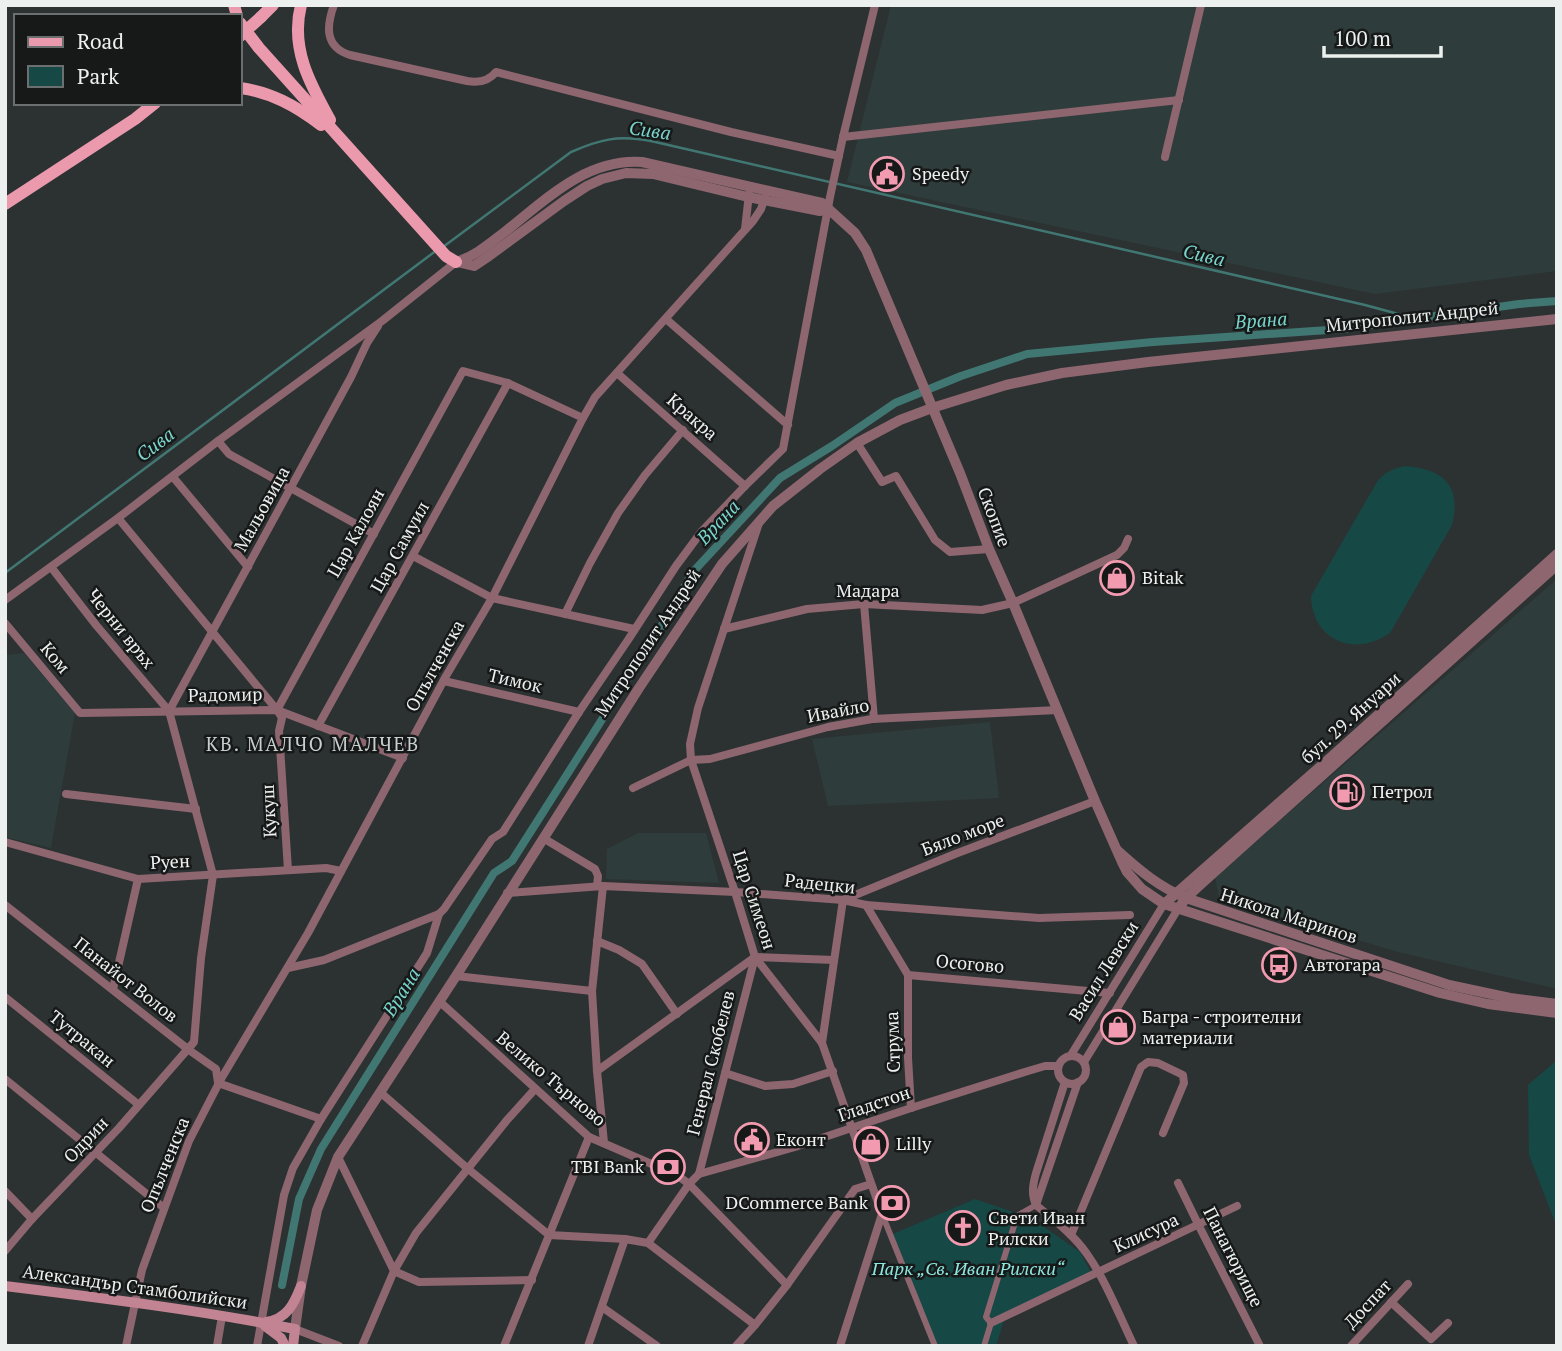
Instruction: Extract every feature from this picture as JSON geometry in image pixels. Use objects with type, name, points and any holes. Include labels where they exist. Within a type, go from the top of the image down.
[{"type":"main road","points":[[242,34],[274,5]]},
{"type":"main road","points":[[301,5],[298,25],[302,62],[315,94],[342,141]]},
{"type":"main road","points":[[242,26],[342,141],[451,259]]},
{"type":"main road","points":[[242,88],[263,92],[283,100],[342,141]]},
{"type":"main road","points":[[5,204],[152,105]]},
{"type":"main road","points":[[135,119],[163,105]]},
{"type":"main road","name":"Александър Стамболийски","points":[[5,1286],[135,1302],[295,1329]]},
{"type":"main road","points":[[260,1322],[274,1320],[290,1310],[301,1286]]},
{"type":"main road","points":[[260,1322],[282,1338],[285,1346]]},
{"type":"main road","name":"Митрополит Андрей","points":[[293,1346],[295,1329]]},
{"type":"street","points":[[334,5],[328,27],[330,39],[340,52],[349,55],[478,83],[491,78],[496,72],[731,132],[839,156]]},
{"type":"street","name":"Митрополит Андрей","points":[[257,1346],[284,1195],[293,1168],[320,1119],[427,953],[439,914],[492,839],[503,832],[676,566],[702,531],[783,449],[830,197],[875,5]]},
{"type":"street","points":[[1165,157],[1201,5]]},
{"type":"street","points":[[843,137],[1178,100]]},
{"type":"street","points":[[5,600],[382,321],[451,259],[474,266],[587,186],[626,173],[653,174],[765,195],[821,211],[828,208]]},
{"type":"street","points":[[745,229],[749,192]]},
{"type":"street","name":"Опълченска","points":[[126,1346],[142,1270],[189,1141],[218,1083],[288,968],[492,598],[583,418],[595,397],[758,215],[765,195]]},
{"type":"street","name":"Скопие","points":[[828,208],[855,233],[866,250],[1115,848],[1133,881],[1164,904]]},
{"type":"street","name":"Митрополит Андрей","points":[[295,1329],[317,1210],[338,1157],[639,688],[722,564],[773,506],[857,443],[900,420],[931,405],[1006,385],[1062,373],[1148,362],[1557,318]]},
{"type":"street","points":[[666,319],[788,425]]},
{"type":"street","name":"Мальовица","points":[[169,711],[367,343],[382,321]]},
{"type":"street","name":"Цар Калоян","points":[[277,710],[463,371],[508,383]]},
{"type":"street","name":"Кракра","points":[[617,373],[745,486]]},
{"type":"street","points":[[508,383],[583,418]]},
{"type":"street","name":"Цар Самуил","points":[[318,726],[508,383]]},
{"type":"street","points":[[565,614],[618,513],[645,475],[683,430]]},
{"type":"street","points":[[218,441],[229,454],[374,534]]},
{"type":"street","points":[[857,443],[882,482],[896,476],[935,540],[942,546],[950,552],[989,549]]},
{"type":"street","points":[[173,477],[248,568]]},
{"type":"street","points":[[118,518],[277,710]]},
{"type":"street","name":"Цар Симеон","points":[[760,520],[698,708],[690,744],[691,760],[755,957],[822,1043],[882,1214],[935,1346]]},
{"type":"street","name":"Мадара","points":[[724,629],[807,609],[864,604],[982,610],[1013,603],[1117,555],[1128,539]]},
{"type":"street","name":"бул. 29. Януари","points":[[1164,904],[1557,554]]},
{"type":"street","points":[[413,556],[492,598],[634,629]]},
{"type":"street","name":"бул. 29. Януари","points":[[1178,909],[1201,884],[1557,565]]},
{"type":"street","name":"Черни връх","points":[[51,567],[169,711]]},
{"type":"street","points":[[864,604],[874,719]]},
{"type":"street","name":"Ком","points":[[5,623],[80,713]]},
{"type":"street","name":"Тимок","points":[[444,681],[579,712]]},
{"type":"street","name":"Радомир","points":[[80,713],[277,710],[403,758]]},
{"type":"street","name":"Кукуш","points":[[277,710],[282,719],[279,731],[288,870]]},
{"type":"street","name":"Ивайло","points":[[632,788],[691,760],[710,758],[828,727],[874,719],[1058,710]]},
{"type":"street","points":[[169,711],[213,875],[201,958],[194,1042],[189,1050]]},
{"type":"street","points":[[66,794],[196,809]]},
{"type":"street","name":"Бяло море","points":[[843,900],[1095,802]]},
{"type":"street","points":[[543,838],[595,869],[598,876],[600,886],[593,991],[604,1143]]},
{"type":"street","name":"Руен","points":[[5,842],[138,879],[326,868],[341,871]]},
{"type":"street","name":"Скопие","points":[[1115,848],[1147,877],[1174,894]]},
{"type":"street","points":[[113,989],[138,879]]},
{"type":"street","points":[[1201,884],[1212,907]]},
{"type":"street","name":"Радецки","points":[[507,893],[600,886],[735,892],[1039,918],[1129,915]]},
{"type":"street","name":"Никола Маринов","points":[[1174,894],[1448,985],[1510,998],[1557,1004]]},
{"type":"street","points":[[822,1043],[843,900]]},
{"type":"street","name":"Никола Маринов","points":[[1164,904],[1440,993],[1488,1004],[1557,1013]]},
{"type":"street","name":"Васил Левски","points":[[1071,1055],[1164,904]]},
{"type":"street","name":"Панайот Волов","points":[[5,905],[216,1069],[218,1083]]},
{"type":"street","points":[[866,905],[908,975]]},
{"type":"street","name":"Васил Левски","points":[[1084,1062],[1178,909]]},
{"type":"street","points":[[288,968],[324,960],[439,914]]},
{"type":"street","points":[[597,941],[620,950],[642,964],[677,1014]]},
{"type":"street","points":[[597,1071],[755,957],[834,960]]},
{"type":"street","name":"Генерал Скобелев","points":[[699,1174],[755,957]]},
{"type":"street","name":"Осогово","points":[[908,975],[1110,993]]},
{"type":"street","name":"Струма","points":[[908,975],[911,1108]]},
{"type":"street","points":[[456,976],[593,991]]},
{"type":"street","name":"Тутракан","points":[[5,997],[139,1105]]},
{"type":"street","name":"Велико Търново","points":[[439,1001],[589,1137],[677,1175],[689,1184],[787,1285]]},
{"type":"street","name":"Одрин","points":[[5,1251],[189,1050]]},
{"type":"street","points":[[1071,1055],[1084,1062],[1086,1071],[1082,1080],[1070,1084],[1059,1077],[1058,1066],[1063,1058],[1071,1055]]},
{"type":"street","points":[[1071,1235],[1141,1067],[1148,1062],[1158,1063],[1183,1075],[1184,1083],[1163,1133]]},
{"type":"street","name":"Гладстон","points":[[699,1174],[795,1147],[1038,1068],[1058,1066]]},
{"type":"street","points":[[725,1073],[765,1086],[793,1084],[833,1071]]},
{"type":"street","points":[[5,1080],[164,1208]]},
{"type":"street","points":[[1065,1082],[1034,1179],[1033,1196],[1036,1205],[1071,1235],[1087,1254],[1134,1346]]},
{"type":"street","points":[[984,1346],[991,1323],[986,1317],[1017,1216],[1036,1205],[1078,1082]]},
{"type":"street","points":[[218,1083],[320,1119]]},
{"type":"street","points":[[362,1346],[394,1271],[416,1233],[535,1089]]},
{"type":"street","points":[[380,1092],[549,1235],[625,1239],[648,1243],[755,1325]]},
{"type":"street","points":[[504,1346],[589,1137]]},
{"type":"street","points":[[338,1157],[394,1271],[419,1282],[531,1280]]},
{"type":"street","points":[[648,1243],[699,1174]]},
{"type":"street","name":"Панагюрище","points":[[1178,1183],[1260,1346]]},
{"type":"street","points":[[736,1346],[787,1285],[855,1189],[871,1184]]},
{"type":"street","points":[[5,1191],[32,1219]]},
{"type":"street","name":"Клисура","points":[[991,1323],[1237,1206]]},
{"type":"street","points":[[840,1346],[882,1214]]},
{"type":"street","points":[[587,1346],[625,1239]]},
{"type":"street","name":"Доспат","points":[[1351,1346],[1408,1284]]},
{"type":"street","points":[[1391,1302],[1431,1339],[1448,1323]]},
{"type":"street","points":[[603,1307],[657,1346]]},
{"type":"street","points":[[217,1346],[222,1316]]},
{"type":"street","points":[[295,1329],[339,1346]]},
{"type":"shaded area","points":[[891,5],[1557,5],[1557,271],[1375,294],[847,182]]},
{"type":"shaded area","points":[[1557,579],[1557,989],[1398,952],[1219,898],[1215,877]]},
{"type":"shaded area","points":[[24,653],[75,713],[51,848],[5,837],[5,655]]},
{"type":"shaded area","points":[[990,722],[999,798],[828,806],[812,739]]},
{"type":"shaded area","points":[[638,833],[706,833],[719,883],[606,879],[607,849]]},
{"type":"green space","points":[[1404,466],[1429,471],[1446,482],[1454,499],[1452,525],[1390,633],[1363,644],[1349,644],[1337,640],[1327,634],[1319,624],[1313,611],[1311,596],[1377,482],[1389,471]]},
{"type":"green space","points":[[1557,1060],[1557,1227],[1529,1155],[1528,1085]]},
{"type":"green space","name":"Парк „Св. Иван Рилски“","points":[[975,1199],[1031,1218],[1080,1252],[1094,1278],[1004,1320],[996,1346],[932,1346],[888,1236]]},
{"type":"waterway","name":"Сива","points":[[443,247],[571,152],[601,141],[629,138],[1413,318]]},
{"type":"waterway","name":"Сива","points":[[5,573],[437,250]]},
{"type":"waterway","name":"Врана","points":[[282,1285],[299,1199],[321,1149],[494,873],[512,861],[671,611],[692,573],[780,478],[895,403],[961,376],[1027,354],[1343,329],[1557,301]]},
{"type":"place","name":"Speedy","points":[[887,174]]},
{"type":"place","name":"Bitak","points":[[1117,578]]},
{"type":"place","name":"Петрол","points":[[1347,792]]},
{"type":"place","name":"Автогара","points":[[1279,965]]},
{"type":"place","name":"Багра - строителни материали","points":[[1118,1027]]},
{"type":"place","name":"Еконт","points":[[752,1140]]},
{"type":"place","name":"Lilly","points":[[871,1144]]},
{"type":"place","name":"TBI Bank","points":[[668,1167]]},
{"type":"place","name":"DCommerce Bank","points":[[892,1203]]},
{"type":"place","name":"Свети Иван Рилски","points":[[963,1228]]},
{"type":"district","name":"КВ. МАЛЧО МАЛЧЕВ","points":[[313,744]]}]
